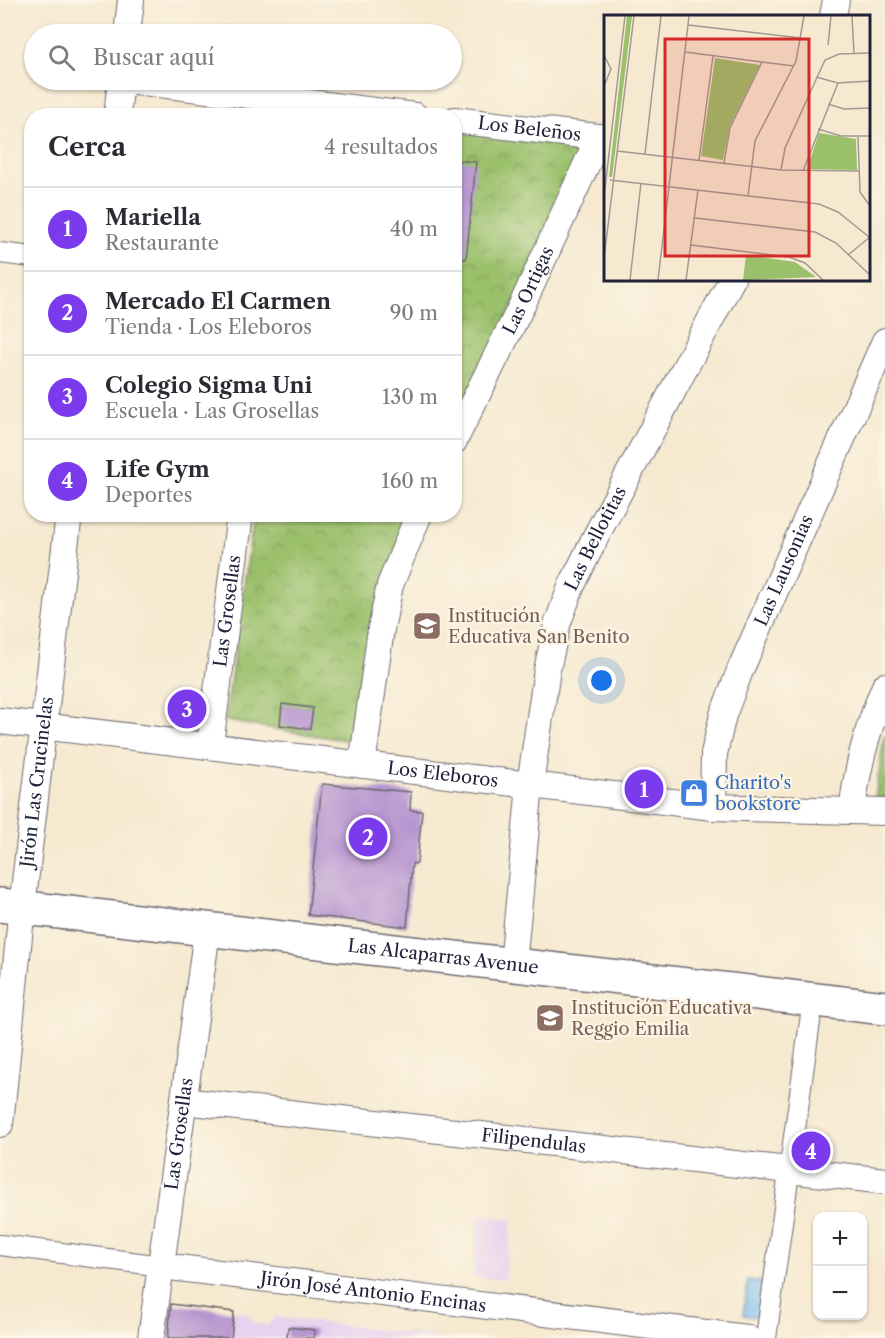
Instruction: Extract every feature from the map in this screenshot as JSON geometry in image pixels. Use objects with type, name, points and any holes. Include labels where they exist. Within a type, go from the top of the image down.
[{"type":"street","points":[[128,24],[131,0]]},
{"type":"street","points":[[833,15],[836,0]]},
{"type":"street","points":[[118,108],[120,90]]},
{"type":"street","points":[[186,90],[293,108]]},
{"type":"street","name":"Los Beleños","points":[[462,121],[603,138]]},
{"type":"street","name":"Las Ortigas","points":[[462,425],[603,138]]},
{"type":"street","points":[[0,253],[24,255]]},
{"type":"street","name":"Las Bellotitas","points":[[513,965],[530,785],[547,670],[557,625],[571,587],[731,280]]},
{"type":"street","name":"Las Lausonias","points":[[713,807],[714,754],[723,716],[741,668],[885,341]]},
{"type":"street","name":"Jirón Las Crucinelas","points":[[0,1124],[11,906],[44,726],[68,522]]},
{"type":"street","name":"Las Grosellas","points":[[210,745],[239,522]]},
{"type":"street","points":[[362,765],[381,629],[390,585],[416,522]]},
{"type":"street","points":[[852,811],[856,773],[867,729],[885,686]]},
{"type":"street","name":"Los Eleboros","points":[[0,721],[713,807],[885,812]]},
{"type":"street","name":"Las Alcaparras Avenue","points":[[11,906],[207,931],[885,1008]]},
{"type":"street","name":"Las Grosellas","points":[[151,1338],[207,931]]},
{"type":"street","points":[[766,1338],[813,1000]]},
{"type":"street","name":"Filipendulas","points":[[184,1101],[885,1181]]},
{"type":"street","name":"Jirón José Antonio Encinas","points":[[0,1245],[747,1338]]},
{"type":"shaded area","points":[[479,1215],[512,1219],[505,1280],[472,1277]]},
{"type":"shaded area","points":[[171,1304],[247,1313],[254,1323],[268,1325],[275,1317],[447,1338],[168,1338]]},
{"type":"green space","points":[[462,132],[574,145],[583,159],[462,411]]},
{"type":"green space","points":[[253,522],[410,522],[356,742],[225,721]]},
{"type":"green space","points":[[884,736],[885,798],[875,798]]},
{"type":"water","points":[[748,1280],[762,1282],[760,1313],[754,1317],[743,1315]]},
{"type":"building","points":[[462,161],[476,162],[466,259],[462,259]]},
{"type":"building","points":[[282,704],[313,708],[310,729],[280,725]]},
{"type":"building","points":[[322,784],[411,792],[410,810],[422,811],[417,863],[412,864],[407,927],[308,915]]},
{"type":"building","points":[[171,1304],[234,1312],[231,1338],[168,1338]]},
{"type":"building","points":[[288,1327],[315,1330],[314,1338],[287,1338]]},
{"type":"place","name":"Institución Educativa San Benito","points":[[427,626]]},
{"type":"place","name":"Colegio Sigma Uni","points":[[187,709]]},
{"type":"place","name":"Mariella","points":[[644,789]]},
{"type":"place","name":"Charito's bookstore","points":[[694,793]]},
{"type":"place","name":"Mercado El Carmen","points":[[368,837]]},
{"type":"place","name":"Institución Educativa Reggio Emilia","points":[[550,1018]]},
{"type":"place","name":"Life Gym","points":[[811,1151]]}]
